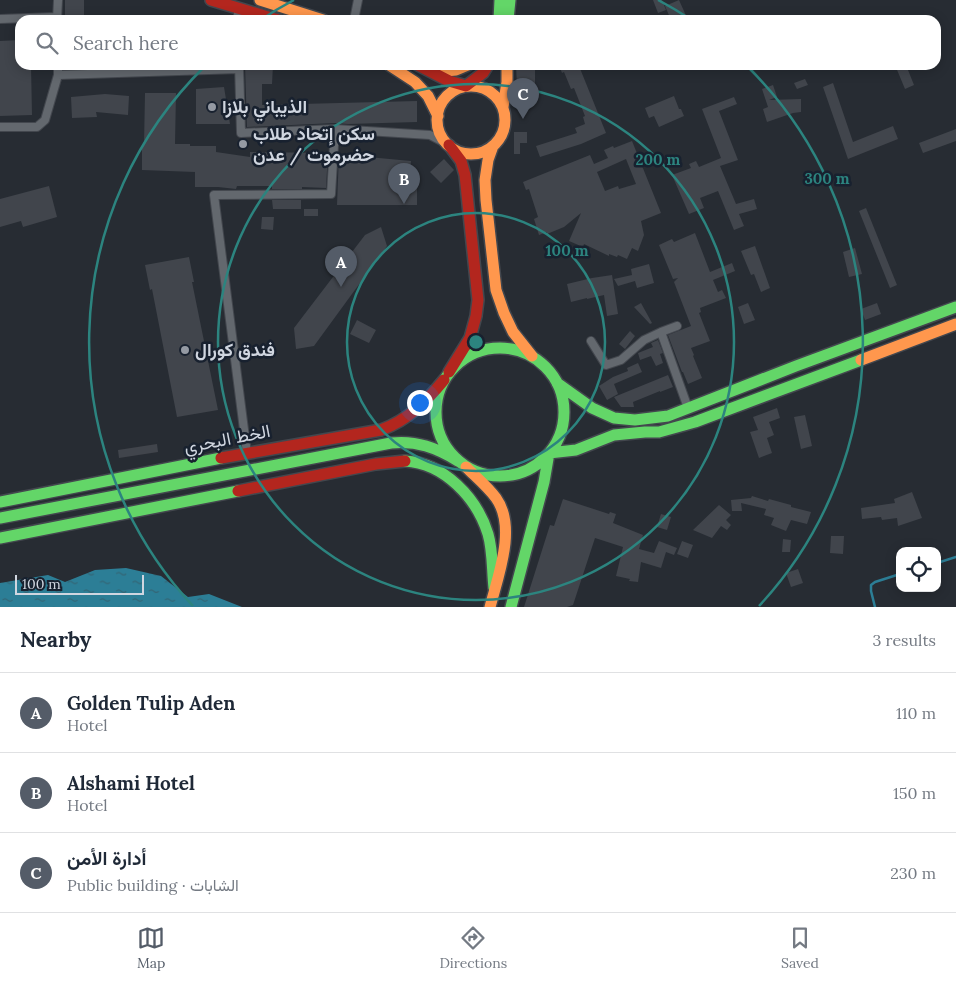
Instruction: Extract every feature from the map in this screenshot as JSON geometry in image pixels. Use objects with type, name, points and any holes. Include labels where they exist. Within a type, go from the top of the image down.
[{"type":"main road","points":[[211,0],[261,15]]},
{"type":"main road","points":[[260,0],[307,15]]},
{"type":"main road","points":[[508,15],[510,0]]},
{"type":"main road","points":[[397,70],[415,82],[428,96],[438,116]]},
{"type":"main road","points":[[427,70],[449,81],[466,86],[479,87],[491,92],[503,107]]},
{"type":"main road","points":[[431,72],[456,70]]},
{"type":"main road","points":[[485,70],[466,86],[454,90],[445,98],[438,116],[441,135],[461,161],[465,175],[478,300],[470,338],[440,388],[436,406],[436,423],[446,448],[496,498],[502,509],[506,530],[504,556],[490,607]]},
{"type":"main road","points":[[507,70],[503,107],[504,128],[493,146],[488,160],[485,180],[488,217],[496,290],[504,313],[514,332],[532,356]]},
{"type":"main road","points":[[449,145],[467,154],[481,152],[493,146]]},
{"type":"main road","points":[[447,376],[470,355],[488,349],[506,348],[532,356],[547,368],[558,383],[602,414],[614,418],[633,420],[651,419],[668,416],[956,307]]},
{"type":"main road","points":[[915,322],[920,338]]},
{"type":"main road","points":[[549,453],[576,450],[614,435],[659,432],[695,422],[956,324]]},
{"type":"main road","name":"الخط البحري","points":[[0,502],[248,452],[381,430],[391,427],[418,410],[447,376]]},
{"type":"main road","points":[[462,464],[474,471],[491,476],[510,476],[527,470],[542,460],[559,437],[564,419],[563,401],[558,383]]},
{"type":"main road","name":"الخط البحري","points":[[0,518],[384,444],[405,442],[424,445],[440,450],[462,464]]},
{"type":"main road","points":[[511,607],[544,482],[549,453]]},
{"type":"main road","points":[[0,538],[376,464],[413,462],[426,466],[450,479],[476,508],[484,522],[488,536],[494,588]]},
{"type":"street","points":[[57,15],[58,0]]},
{"type":"street","points":[[355,15],[358,0]]},
{"type":"street","points":[[238,8],[238,15]]},
{"type":"street","points":[[0,19],[15,19]]},
{"type":"street","points":[[0,127],[37,127],[41,124],[45,120],[58,70]]},
{"type":"street","points":[[58,75],[171,70]]},
{"type":"street","points":[[239,70],[241,133],[335,129],[430,135],[449,145]]},
{"type":"street","points":[[248,452],[214,195],[331,194],[335,129]]},
{"type":"street","points":[[591,342],[606,365],[621,360],[644,340],[678,326]]},
{"type":"street","points":[[661,332],[688,408]]},
{"type":"water","points":[[126,568],[161,576],[188,597],[209,594],[242,607],[0,607],[0,583],[48,575],[65,582],[95,570]]},
{"type":"building","points":[[65,0],[84,0],[84,15],[65,15]]},
{"type":"building","points":[[653,0],[662,0],[666,10],[658,13]]},
{"type":"building","points":[[679,0],[686,15],[669,15],[665,6]]},
{"type":"building","points":[[15,40],[15,70],[31,70],[32,115],[0,116],[0,41]]},
{"type":"building","points":[[245,70],[273,70],[272,84],[262,84],[262,105],[417,101],[417,122],[247,127]]},
{"type":"building","points":[[516,70],[535,70],[535,84],[532,84],[532,104],[523,104],[523,87],[517,87]]},
{"type":"building","points":[[561,70],[581,70],[606,133],[581,144],[540,157],[536,146],[577,133],[575,128],[585,124],[583,117],[585,116],[574,88],[571,89],[564,72],[562,73]]},
{"type":"building","points":[[897,70],[908,70],[914,85],[905,89]]},
{"type":"building","points":[[805,79],[808,85],[797,89],[794,83]]},
{"type":"building","points":[[833,83],[853,142],[893,126],[898,139],[848,159],[823,87]]},
{"type":"building","points":[[773,85],[777,97],[769,100],[801,99],[801,112],[767,122],[763,109],[768,107],[762,89]]},
{"type":"building","name":"الذيباني بلازا","points":[[224,87],[230,124],[196,124],[196,89]]},
{"type":"building","points":[[145,93],[176,93],[175,144],[216,146],[216,152],[250,157],[250,152],[328,153],[326,188],[272,189],[272,186],[237,186],[236,189],[195,187],[195,172],[142,170]]},
{"type":"building","points":[[105,94],[129,96],[128,115],[96,112],[97,117],[72,118],[71,97]]},
{"type":"building","points":[[674,96],[684,116],[659,127],[654,116],[649,118],[645,108]]},
{"type":"building","points":[[734,97],[737,104],[719,111],[738,160],[720,166],[736,204],[754,199],[757,209],[739,214],[744,226],[734,230],[718,191],[700,198],[704,208],[689,214],[672,175],[691,168],[689,164],[696,161],[699,167],[721,158],[702,109]]},
{"type":"building","points":[[956,129],[956,141],[923,153],[919,143]]},
{"type":"building","points":[[514,132],[527,132],[527,143],[520,143],[520,154],[514,154]]},
{"type":"building","points":[[632,141],[661,213],[641,221],[644,235],[638,251],[632,248],[627,259],[618,255],[617,257],[609,254],[609,256],[584,244],[583,247],[569,241],[581,213],[564,227],[539,235],[534,219],[538,217],[529,189],[526,190],[523,182],[590,155],[594,164],[608,158],[604,150],[613,146],[614,148]],"holes":[[[626,159],[636,184],[619,189],[618,186],[605,191],[597,172]]]},
{"type":"building","points":[[339,154],[368,154],[368,157],[411,161],[409,180],[417,180],[417,205],[337,205]]},
{"type":"building","points":[[444,159],[454,170],[441,183],[430,172]]},
{"type":"building","points":[[49,186],[57,217],[23,227],[21,221],[0,227],[0,199]]},
{"type":"building","points":[[272,200],[301,200],[301,209],[273,209]]},
{"type":"building","points":[[866,208],[897,285],[890,288],[859,211]]},
{"type":"building","points":[[304,209],[318,209],[318,216],[304,216]]},
{"type":"building","points":[[262,217],[274,217],[273,230],[261,229]]},
{"type":"building","points":[[381,227],[387,246],[314,346],[296,349],[294,328],[365,235]]},
{"type":"building","points":[[695,233],[710,272],[732,263],[735,271],[713,280],[718,292],[722,290],[726,298],[700,308],[701,312],[699,313],[710,341],[691,348],[702,378],[688,384],[668,335],[691,326],[674,282],[678,278],[673,279],[659,245],[672,239],[674,242]]},
{"type":"building","points":[[755,246],[770,288],[761,292],[754,274],[751,275],[741,251]]},
{"type":"building","points":[[855,248],[862,274],[849,277],[843,252]]},
{"type":"building","name":"فندق كورال","points":[[189,257],[194,282],[192,282],[218,410],[177,417],[152,289],[150,290],[145,265]]},
{"type":"building","points":[[649,264],[654,283],[637,288],[635,281],[618,286],[614,279],[632,275],[631,269]]},
{"type":"building","points":[[612,275],[618,314],[607,316],[604,295],[571,302],[567,284]]},
{"type":"building","points":[[641,303],[652,323],[650,324],[634,307]]},
{"type":"building","points":[[748,303],[755,320],[744,324],[738,307]]},
{"type":"building","points":[[877,303],[881,314],[865,320],[861,309]]},
{"type":"building","points":[[357,320],[376,330],[369,343],[350,334]]},
{"type":"building","points":[[630,331],[635,336],[625,349],[619,344]]},
{"type":"building","points":[[658,340],[663,353],[660,354],[663,363],[656,366],[651,356],[640,360],[638,353],[653,347],[651,343]]},
{"type":"building","points":[[638,363],[642,372],[614,384],[618,394],[607,400],[599,386],[613,377],[628,371],[627,368]]},
{"type":"building","points":[[668,375],[673,387],[633,402],[634,407],[621,407],[614,397]]},
{"type":"building","points":[[777,408],[780,418],[769,422],[774,435],[767,438],[772,453],[759,458],[750,432],[758,430],[753,417]]},
{"type":"building","points":[[805,415],[812,446],[801,449],[794,417]]},
{"type":"building","points":[[157,444],[158,452],[119,458],[118,450]]},
{"type":"building","points":[[912,492],[922,518],[898,526],[897,518],[882,520],[881,517],[862,519],[861,508],[895,503],[894,499]]},
{"type":"building","points":[[752,496],[768,501],[769,499],[811,512],[807,524],[791,520],[786,531],[771,525],[774,518],[764,515],[766,509],[741,503],[742,511],[732,511],[731,500],[751,498]]},
{"type":"building","points":[[563,499],[609,514],[610,512],[616,514],[613,523],[643,535],[639,549],[654,553],[659,541],[677,548],[674,555],[666,552],[661,568],[641,562],[638,582],[629,581],[630,579],[616,576],[623,547],[595,538],[573,605],[567,607],[524,607],[550,525],[554,526]]},
{"type":"building","points":[[719,505],[731,515],[726,520],[731,525],[727,530],[721,526],[712,538],[693,530]]},
{"type":"building","points":[[661,514],[671,517],[667,530],[657,527]]},
{"type":"building","points":[[831,536],[844,536],[843,554],[830,553]]},
{"type":"building","points":[[783,539],[791,540],[790,552],[782,552]]},
{"type":"building","points":[[682,541],[693,545],[688,558],[677,554]]},
{"type":"building","points":[[798,569],[803,583],[791,587],[786,573]]},
{"type":"waterway","points":[[941,562],[956,557]]},
{"type":"waterway","points":[[875,607],[871,585],[896,575]]},
{"type":"traffic: fast","points":[[499,15],[500,0]]},
{"type":"traffic: fast","points":[[508,15],[510,0]]},
{"type":"traffic: fast","points":[[557,383],[592,408],[614,418],[635,420],[668,416],[956,307]]},
{"type":"traffic: fast","points":[[500,348],[513,349],[525,353],[545,367],[559,387],[563,399],[564,412],[563,425],[559,437],[545,457],[525,471],[513,475],[500,476],[487,475],[475,471],[455,457],[441,437],[437,425],[436,412],[437,399],[441,387],[455,367],[475,353],[487,349],[500,348]]},
{"type":"traffic: fast","points":[[549,453],[576,450],[614,435],[659,432],[695,422],[861,360]]},
{"type":"traffic: fast","points":[[0,518],[391,443],[400,442],[426,446],[458,461]]},
{"type":"traffic: fast","points":[[511,607],[544,482],[549,453]]},
{"type":"traffic: fast","points":[[0,502],[221,458]]},
{"type":"traffic: fast","points":[[405,461],[419,463],[446,475],[476,508],[490,540],[494,588]]},
{"type":"traffic: fast","points":[[0,538],[238,491]]},
{"type":"traffic: slow","points":[[260,0],[307,15]]},
{"type":"traffic: slow","points":[[397,70],[415,82],[428,96],[438,116]]},
{"type":"traffic: slow","points":[[434,72],[456,70]]},
{"type":"traffic: slow","points":[[503,107],[507,70]]},
{"type":"traffic: slow","points":[[471,86],[484,89],[495,96],[502,107],[505,120],[502,133],[495,144],[484,151],[471,154],[458,151],[447,144],[440,133],[437,120],[440,107],[447,96],[458,89],[471,86]]},
{"type":"traffic: slow","points":[[493,146],[488,160],[485,180],[496,290],[513,332],[532,356]]},
{"type":"traffic: slow","points":[[861,360],[956,324]]},
{"type":"traffic: slow","points":[[466,467],[496,498],[502,510],[505,523],[504,552],[490,607]]},
{"type":"traffic: jam","points":[[211,0],[261,15]]},
{"type":"traffic: jam","points":[[428,70],[449,81],[466,86],[485,70]]},
{"type":"traffic: jam","points":[[449,145],[461,161],[465,175],[478,300],[470,338],[449,372]]},
{"type":"traffic: jam","points":[[221,458],[381,430],[400,421],[416,410],[444,380]]},
{"type":"traffic: jam","points":[[238,491],[376,464],[405,461]]},
{"type":"place","name":"الذيباني بلازا","points":[[212,107]]},
{"type":"place","name":"أدارة الأمن","points":[[523,119]]},
{"type":"place","name":"سكن إتحاد طلاب حضرموت / عدن","points":[[243,144]]},
{"type":"place","name":"Alshami Hotel","points":[[404,204]]},
{"type":"place","name":"Golden Tulip Aden","points":[[341,287]]},
{"type":"place","name":"فندق كورال","points":[[185,350]]}]
